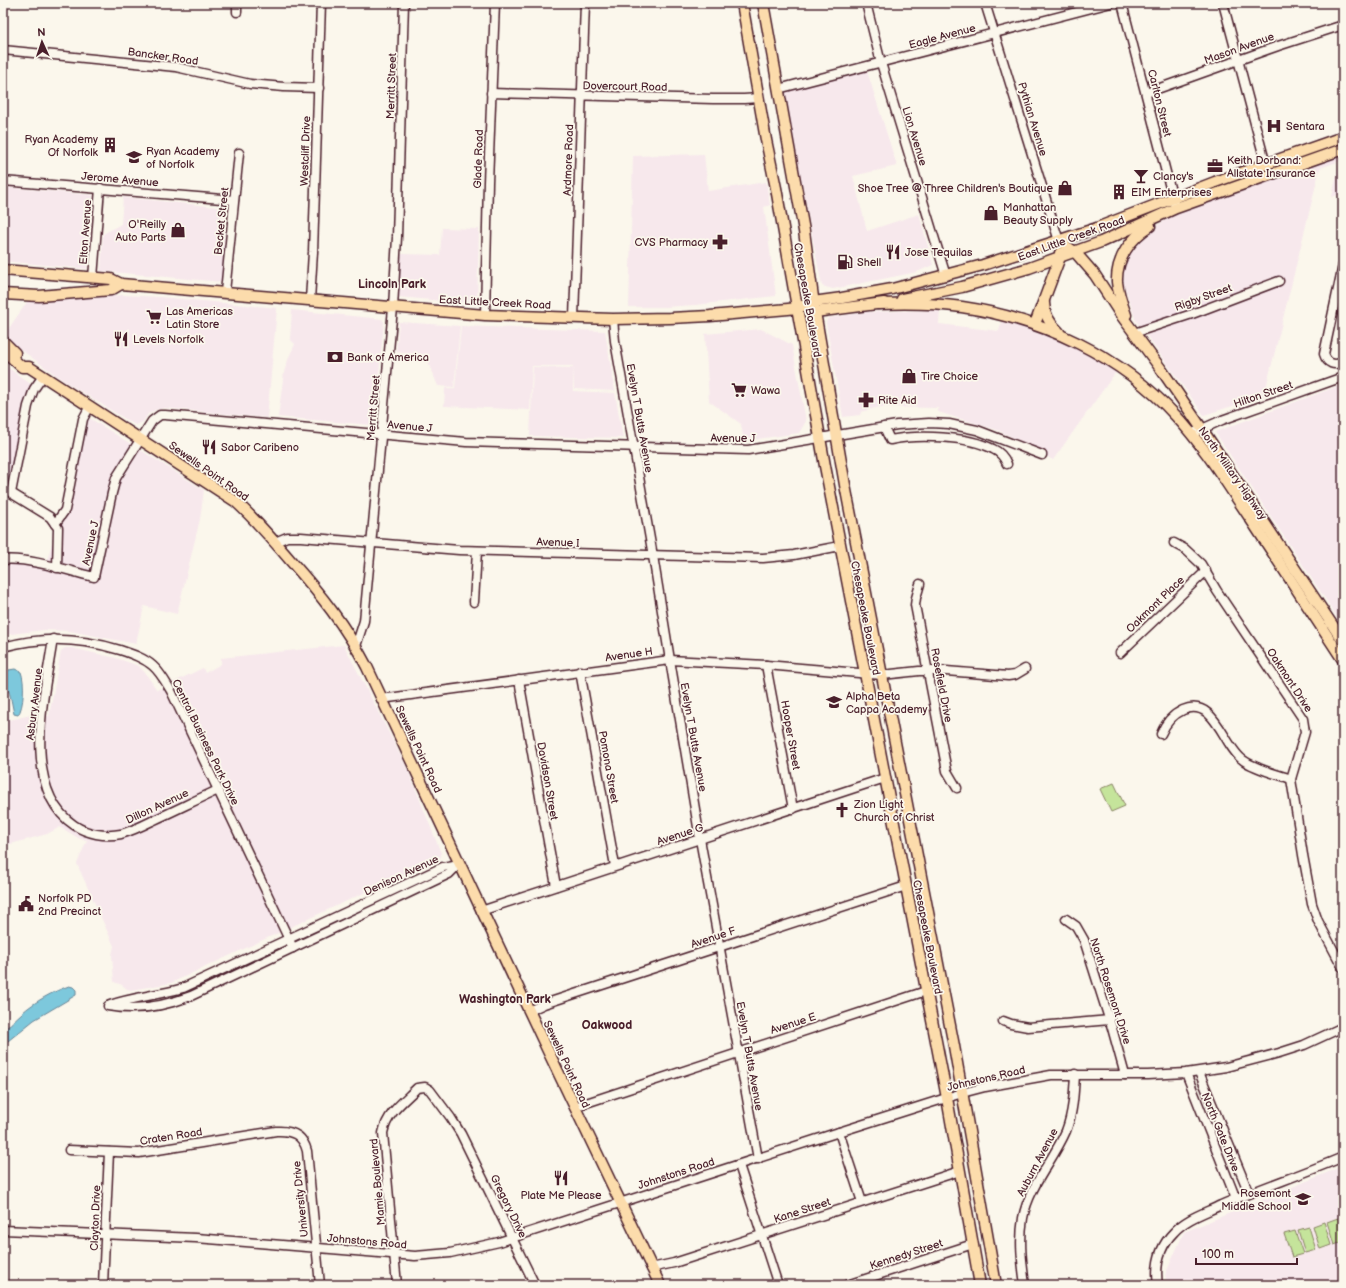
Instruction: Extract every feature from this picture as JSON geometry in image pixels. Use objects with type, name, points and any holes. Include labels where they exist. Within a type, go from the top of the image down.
[{"type":"main road","name":"Chesapeake Boulevard","points":[[742,3],[840,546],[947,1098],[980,1285]]},
{"type":"main road","name":"Chesapeake Boulevard","points":[[763,3],[804,231],[814,307],[836,434],[962,1093],[996,1285]]},
{"type":"main road","name":"East Little Creek Road","points":[[3,270],[111,279],[121,284],[485,315],[613,319],[693,318],[797,308],[878,304],[981,282],[1075,252],[1126,232],[1174,203],[1266,165],[1343,137]]},
{"type":"main road","name":"East Little Creek Road","points":[[814,307],[946,276],[1343,149]]},
{"type":"main road","points":[[1134,333],[1118,291],[1117,282],[1119,265],[1127,248],[1140,233],[1165,217],[1174,203]]},
{"type":"main road","name":"North Military Highway","points":[[1059,241],[1075,252],[1095,275],[1134,333],[1161,368],[1343,641]]},
{"type":"main road","points":[[1035,324],[1060,257],[1059,241]]},
{"type":"main road","name":"East Little Creek Road","points":[[5,296],[45,295],[112,290],[121,284]]},
{"type":"main road","points":[[1044,298],[1044,307],[1049,321],[1058,332],[1069,339]]},
{"type":"main road","name":"North Military Highway","points":[[878,304],[939,304],[1000,314],[1035,324],[1069,339],[1098,355],[1139,383],[1162,402],[1192,434],[1216,467],[1343,660]]},
{"type":"main road","points":[[3,341],[29,367]]},
{"type":"main road","name":"Sewells Point Road","points":[[3,350],[22,367],[29,367],[235,501],[275,542],[335,614],[356,646],[660,1285]]},
{"type":"street","points":[[237,3],[237,12]]},
{"type":"street","name":"Westcliff Drive","points":[[310,300],[313,252],[321,3]]},
{"type":"street","name":"Merritt Street","points":[[356,646],[364,622],[393,308],[397,237],[404,3]]},
{"type":"street","name":"Glade Road","points":[[485,315],[495,3]]},
{"type":"street","name":"Ardmore Road","points":[[574,318],[585,3]]},
{"type":"street","name":"Lion Avenue","points":[[866,3],[881,63],[946,276]]},
{"type":"street","name":"Pythian Avenue","points":[[985,3],[1059,241]]},
{"type":"street","name":"Eagle Avenue","points":[[778,89],[1111,3]]},
{"type":"street","name":"Carlton Street","points":[[1122,3],[1174,203]]},
{"type":"street","points":[[1223,3],[1266,165]]},
{"type":"street","name":"Mason Avenue","points":[[1146,93],[1340,26]]},
{"type":"street","name":"Bancker Road","points":[[3,50],[176,67],[250,84],[278,87],[319,88]]},
{"type":"street","name":"Dovercourt Road","points":[[491,93],[582,96],[759,98]]},
{"type":"street","name":"Becket Street","points":[[225,292],[239,153]]},
{"type":"street","name":"Jerome Avenue","points":[[3,181],[234,200]]},
{"type":"street","name":"Elton Avenue","points":[[93,278],[100,188]]},
{"type":"street","points":[[1343,264],[1324,354],[1326,359],[1332,364],[1337,365],[1343,362]]},
{"type":"street","name":"Rigby Street","points":[[1134,333],[1192,314],[1279,281]]},
{"type":"street","name":"Evelyn T Butts Avenue","points":[[613,319],[615,341],[635,447],[700,839],[758,1159]]},
{"type":"street","points":[[3,560],[14,559],[57,568],[58,528],[50,517],[11,493],[28,406],[34,389],[43,376]]},
{"type":"street","name":"Hilton Street","points":[[1192,434],[1229,417],[1343,377]]},
{"type":"street","points":[[55,524],[65,510],[83,419],[90,406]]},
{"type":"street","name":"Avenue J","points":[[57,568],[94,577],[116,478],[152,420],[165,415],[466,442],[748,450],[836,434],[923,423],[961,426],[993,436],[1042,455]]},
{"type":"street","points":[[884,427],[890,440],[915,436],[957,439],[993,448],[1004,458],[1007,464]]},
{"type":"street","name":"Avenue I","points":[[275,542],[287,537],[294,537],[477,551],[763,558],[794,555],[840,546]]},
{"type":"street","name":"Oakmont Drive","points":[[1174,543],[1194,556],[1206,571],[1217,591],[1302,720],[1305,732],[1291,779],[1303,855],[1312,904],[1318,921],[1343,968]]},
{"type":"street","points":[[474,602],[477,551]]},
{"type":"street","name":"Oakmont Place","points":[[1120,653],[1206,571]]},
{"type":"street","name":"Rosefield Drive","points":[[920,584],[917,591],[915,606],[947,771],[957,788]]},
{"type":"street","name":"Central Business Park Drive","points":[[3,647],[53,639],[87,642],[108,646],[138,656],[153,666],[171,691],[293,948]]},
{"type":"street","name":"Asbury Avenue","points":[[53,639],[40,726],[40,741],[43,770],[47,788],[51,799],[62,816]]},
{"type":"street","name":"Avenue H","points":[[381,699],[670,660],[766,665],[882,675],[946,671],[1008,676],[1025,669]]},
{"type":"street","name":"Hooper Street","points":[[766,665],[793,808]]},
{"type":"street","name":"Pomona Street","points":[[580,671],[615,866]]},
{"type":"street","name":"Davidson Street","points":[[519,680],[556,886]]},
{"type":"street","points":[[1161,734],[1168,722],[1174,716],[1188,708],[1199,708],[1210,714],[1235,753],[1242,760],[1291,779]]},
{"type":"street","name":"Avenue G","points":[[482,911],[885,778]]},
{"type":"street","name":"Dillon Avenue","points":[[62,816],[73,825],[87,832],[97,834],[119,834],[152,821],[218,790]]},
{"type":"street","name":"Denison Avenue","points":[[460,864],[450,874],[183,999],[140,1008],[108,1006],[183,988],[443,867],[460,864]]},
{"type":"street","name":"Avenue F","points":[[530,1014],[537,1006],[906,886]]},
{"type":"street","name":"North Rosemont Drive","points":[[1066,919],[1076,926],[1084,940],[1110,1020],[1125,1075]]},
{"type":"street","name":"Avenue E","points":[[574,1107],[926,991]]},
{"type":"street","points":[[1003,1021],[1010,1024],[1028,1027],[1110,1020]]},
{"type":"street","name":"Johnstons Road","points":[[3,1230],[196,1238],[394,1256],[420,1256],[450,1253],[473,1249],[512,1238],[839,1132],[985,1087],[1037,1077],[1075,1074],[1125,1075],[1199,1072],[1279,1054],[1304,1045],[1343,1027]]},
{"type":"street","name":"North Gate Drive","points":[[1199,1072],[1249,1193]]},
{"type":"street","name":"North Gate Drive","points":[[1186,1073],[1236,1199]]},
{"type":"street","name":"Auburn Avenue","points":[[1025,1285],[1021,1248],[1023,1218],[1032,1192],[1065,1132],[1069,1121],[1074,1100],[1075,1074]]},
{"type":"street","name":"Mamie Boulevard","points":[[397,1285],[383,1138],[384,1127],[387,1120],[417,1088],[424,1087],[434,1096],[463,1137]]},
{"type":"street","name":"University Drive","points":[[276,1131],[284,1130],[292,1132],[298,1135],[305,1144],[320,1285]]},
{"type":"street","name":"Craten Road","points":[[69,1150],[139,1153],[276,1131]]},
{"type":"street","points":[[839,1132],[862,1202]]},
{"type":"street","name":"Gregory Drive","points":[[463,1137],[535,1285]]},
{"type":"street","name":"Clayton Drive","points":[[104,1285],[109,1152]]},
{"type":"street","points":[[1158,1285],[1157,1266],[1159,1256],[1174,1232],[1189,1219],[1249,1193],[1343,1157]]},
{"type":"street","points":[[739,1165],[778,1285]]},
{"type":"street","name":"Kane Street","points":[[652,1268],[674,1263],[960,1171]]},
{"type":"street","name":"Kennedy Street","points":[[846,1285],[973,1244]]},
{"type":"shaded area","points":[[867,71],[897,166],[853,176],[867,231],[919,214],[933,265],[917,272],[833,289],[822,286],[784,92],[800,86]]},
{"type":"shaded area","points":[[704,154],[708,191],[766,182],[770,205],[764,207],[776,296],[695,305],[629,307],[633,156]]},
{"type":"shaded area","points":[[1343,154],[1343,193],[1332,197],[1340,161],[1320,168],[1264,396],[1204,415],[1136,321],[1124,285],[1123,263],[1135,244],[1144,235],[1168,218],[1236,191]]},
{"type":"shaded area","points":[[3,187],[93,195],[87,269],[3,261]]},
{"type":"shaded area","points":[[123,197],[226,208],[222,282],[101,271],[103,234],[121,224]]},
{"type":"shaded area","points":[[442,228],[479,229],[477,304],[398,297],[401,254],[440,255]]},
{"type":"shaded area","points":[[123,295],[277,308],[267,418],[165,408],[155,410],[148,414],[143,422],[135,425],[64,381],[9,341],[7,331],[27,302]]},
{"type":"shaded area","points":[[292,310],[382,319],[384,322],[374,424],[278,417],[284,372],[295,344],[290,339]]},
{"type":"shaded area","points":[[940,310],[939,324],[999,331],[1002,320],[1062,340],[1118,369],[1053,460],[997,430],[938,412],[938,408],[880,407],[861,412],[860,415],[843,417],[826,323],[828,318],[866,312]]},
{"type":"shaded area","points":[[399,322],[460,326],[454,387],[438,386],[425,355],[396,352]]},
{"type":"shaded area","points":[[461,326],[605,331],[615,391],[574,389],[573,366],[532,366],[530,410],[444,406],[445,388],[455,388]]},
{"type":"shaded area","points":[[761,329],[792,345],[806,421],[799,433],[744,441],[741,424],[709,401],[705,334]]},
{"type":"shaded area","points":[[3,364],[32,385],[27,394],[3,509]]},
{"type":"shaded area","points":[[533,367],[573,368],[573,391],[615,393],[623,438],[530,436]]},
{"type":"shaded area","points":[[1341,385],[1343,388],[1343,626],[1215,432]]},
{"type":"shaded area","points":[[83,414],[204,490],[200,519],[177,614],[144,606],[136,644],[70,631],[44,630],[3,635],[3,554],[47,561],[66,491]]},
{"type":"shaded area","points":[[344,645],[408,770],[441,853],[441,857],[171,983],[131,990],[114,982],[112,955],[114,946],[77,864],[87,840],[80,839],[60,827],[47,834],[3,846],[3,698],[10,720],[31,715],[49,716],[61,651],[65,648],[116,658],[139,666],[157,690],[203,668],[205,673],[221,664],[221,658]]},
{"type":"shaded area","name":"Rosemont Middle School","points":[[1343,1166],[1343,1285],[1168,1285],[1165,1275],[1184,1232]]},
{"type":"green space","points":[[1114,783],[1125,806],[1111,812],[1100,789]]},
{"type":"green space","points":[[1338,1218],[1343,1236],[1343,1242],[1334,1245],[1327,1222]]},
{"type":"green space","points":[[1324,1222],[1331,1245],[1320,1249],[1313,1226]]},
{"type":"green space","points":[[1309,1227],[1316,1250],[1305,1253],[1298,1230]]},
{"type":"green space","points":[[1295,1231],[1303,1254],[1292,1257],[1284,1234]]},
{"type":"water","points":[[15,669],[21,672],[23,682],[23,701],[18,715],[14,714],[3,674],[3,671]]},
{"type":"water","points":[[69,986],[76,990],[76,995],[34,1020],[3,1045],[3,1031],[19,1015],[44,997]]},
{"type":"place","name":"Sentara","points":[[1274,126]]},
{"type":"place","name":"Ryan Academy Of Norfolk","points":[[110,145]]},
{"type":"place","name":"Ryan Academy of Norfolk","points":[[134,157]]},
{"type":"place","name":"Keith Dorband: Allstate Insurance","points":[[1215,166]]},
{"type":"place","name":"Clancy's","points":[[1141,176]]},
{"type":"place","name":"Shoe Tree @ Three Children's Boutique","points":[[1065,188]]},
{"type":"place","name":"EIM Enterprises","points":[[1119,192]]},
{"type":"place","name":"Manhattan Beauty Supply","points":[[991,213]]},
{"type":"place","name":"O'Reilly Auto Parts","points":[[178,230]]},
{"type":"place","name":"CVS Pharmacy","points":[[720,242]]},
{"type":"place","name":"Jose Tequilas","points":[[893,252]]},
{"type":"place","name":"Shell","points":[[845,262]]},
{"type":"place","name":"Las Americas Latin Store","points":[[154,317]]},
{"type":"place","name":"Levels Norfolk","points":[[121,339]]},
{"type":"place","name":"Bank of America","points":[[335,357]]},
{"type":"place","name":"Tire Choice","points":[[909,376]]},
{"type":"place","name":"Wawa","points":[[739,390]]},
{"type":"place","name":"Rite Aid","points":[[866,400]]},
{"type":"place","name":"Sabor Caribeno","points":[[209,447]]},
{"type":"place","name":"Alpha Beta Cappa Academy","points":[[834,702]]},
{"type":"place","name":"Zion Light Church of Christ","points":[[842,810]]},
{"type":"place","name":"Norfolk PD 2nd Precinct","points":[[26,904]]},
{"type":"place","name":"Plate Me Please","points":[[561,1178]]},
{"type":"place","name":"Rosemont Middle School","points":[[1303,1199]]},
{"type":"district","name":"Lincoln Park","points":[[392,284]]},
{"type":"district","name":"Washington Park","points":[[505,999]]},
{"type":"district","name":"Oakwood","points":[[607,1025]]}]
